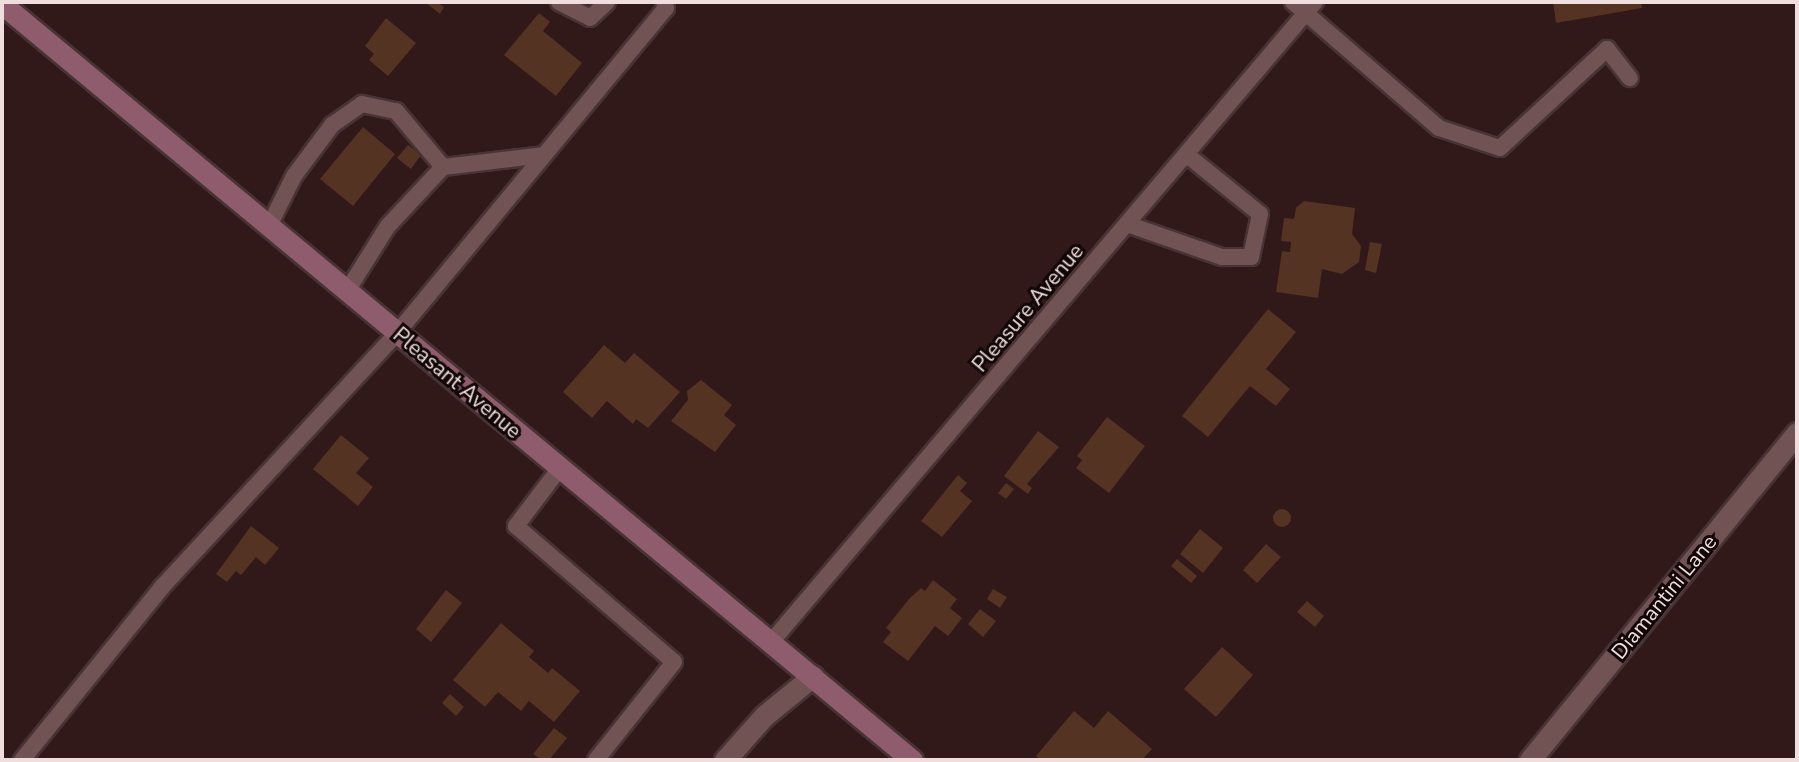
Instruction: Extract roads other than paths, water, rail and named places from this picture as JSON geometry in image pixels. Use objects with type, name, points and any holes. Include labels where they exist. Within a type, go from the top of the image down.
[{"type":"street","name":"Pleasant Avenue","points":[[2,4],[912,760]]},
{"type":"street","name":"Diamantini Lane","points":[[1530,760],[1797,433]]},
{"type":"street","points":[[725,760],[764,716],[813,676]]},
{"type":"lane","points":[[559,2],[590,18],[607,2]]},
{"type":"lane","points":[[22,760],[162,587],[397,333],[666,8],[664,2]]},
{"type":"lane","points":[[1293,2],[1311,7],[1440,128],[1500,148],[1607,49],[1630,78]]},
{"type":"lane","name":"Pleasure Avenue","points":[[772,641],[1311,7]]},
{"type":"lane","points":[[269,226],[294,176],[332,125],[362,104],[396,111],[443,167]]},
{"type":"lane","points":[[1127,224],[1222,257],[1251,257],[1260,215],[1186,154]]},
{"type":"lane","points":[[347,291],[388,226],[443,167],[543,155]]},
{"type":"lane","points":[[560,468],[516,526],[674,662],[596,760]]}]
